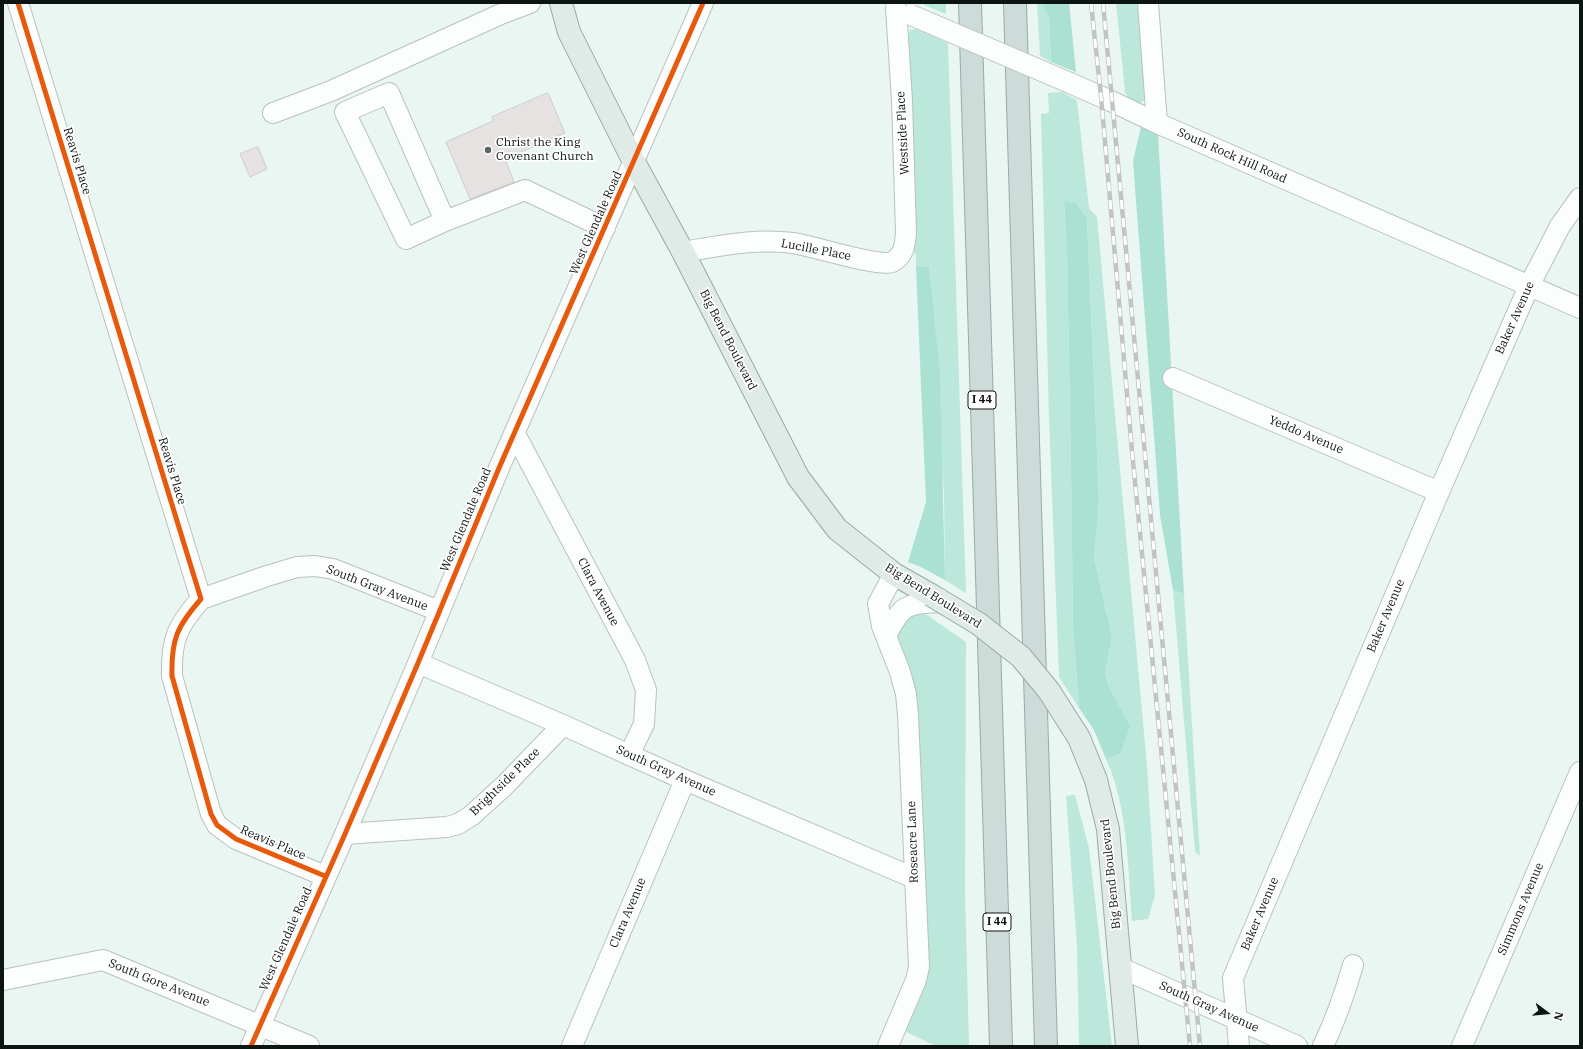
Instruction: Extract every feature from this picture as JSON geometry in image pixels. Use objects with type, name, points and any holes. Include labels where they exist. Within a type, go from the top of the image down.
[{"type":"highway","name":"I 44","points":[[970,3],[1001,1046]]},
{"type":"highway","points":[[1015,3],[1046,1046]]},
{"type":"main road","name":"Big Bend Boulevard","points":[[561,3],[569,32],[634,162],[683,252],[798,477],[837,529],[894,574],[979,624],[1021,657],[1049,692],[1079,738],[1096,780],[1108,829],[1127,1046]]},
{"type":"street","name":"Reavis Place","points":[[18,3],[201,599],[186,616],[178,630],[173,643],[171,657],[172,676],[211,814],[217,825],[236,839],[325,876]]},
{"type":"street","name":"West Glendale Road","points":[[251,1046],[325,876],[345,834],[515,434],[702,3]]},
{"type":"street","points":[[1148,3],[1157,123]]},
{"type":"street","points":[[273,113],[330,92],[489,10],[527,4]]},
{"type":"street","name":"South Rock Hill Road","points":[[897,9],[1111,100],[1157,123],[1580,308]]},
{"type":"street","name":"Westside Place","points":[[897,9],[906,218],[905,245],[899,257]]},
{"type":"street","points":[[445,221],[389,93],[345,112],[406,239],[445,221],[525,190],[605,228]]},
{"type":"street","name":"Baker Avenue","points":[[1239,1046],[1233,978],[1439,492],[1529,286],[1560,226],[1580,198]]},
{"type":"street","name":"Lucille Place","points":[[683,252],[742,243],[768,241],[792,243],[824,249],[871,262],[892,262],[899,257]]},
{"type":"street","name":"Yeddo Avenue","points":[[1172,378],[1439,492]]},
{"type":"street","name":"Clara Avenue","points":[[515,434],[635,660],[646,690],[644,724],[629,756]]},
{"type":"street","name":"South Gray Avenue","points":[[201,599],[297,567],[315,566],[333,569],[439,611]]},
{"type":"street","name":"Roseacre Lane","points":[[888,1046],[916,980],[919,967],[906,694],[900,672],[882,626],[878,604],[894,574]]},
{"type":"street","points":[[886,636],[895,617],[904,608],[915,603],[937,598]]},
{"type":"street","name":"South Gray Avenue","points":[[418,663],[563,725],[629,756],[914,878]]},
{"type":"street","name":"Brightside Place","points":[[345,834],[447,827],[458,824],[471,816],[504,786],[563,725]]},
{"type":"street","name":"Simmons Avenue","points":[[1462,1046],[1580,772]]},
{"type":"street","name":"Clara Avenue","points":[[572,1046],[685,780]]},
{"type":"street","name":"South Gore Avenue","points":[[3,980],[103,960],[260,1024],[309,1046]]},
{"type":"street","points":[[1323,1046],[1345,995],[1353,965]]},
{"type":"street","name":"South Gray Avenue","points":[[1121,968],[1297,1046]]},
{"type":"green space","points":[[924,3],[946,3],[946,14],[924,5]]},
{"type":"green space","points":[[1037,3],[1043,3],[1049,18],[1051,62],[1040,56]]},
{"type":"green space","points":[[1045,3],[1069,3],[1076,72],[1051,62],[1049,18],[1043,6]]},
{"type":"green space","points":[[1116,3],[1141,3],[1146,99],[1139,103],[1133,103],[1125,92]]},
{"type":"green space","points":[[916,29],[948,43],[966,593],[945,580],[944,493],[929,267],[916,267],[916,254],[911,249],[907,38],[910,30]]},
{"type":"green space","points":[[1062,92],[1077,100],[1089,208],[1097,217],[1147,766],[1155,895],[1148,919],[1132,921],[1128,860],[1123,817],[1119,797],[1106,759],[1120,754],[1109,688],[1105,674],[1112,637],[1094,558],[1099,501],[1087,219],[1064,202],[1067,252],[1073,627],[1079,708],[1059,677],[1049,418],[1041,114],[1049,113],[1048,93]]},
{"type":"green space","points":[[1141,127],[1158,134],[1184,594],[1173,590],[1160,515],[1133,161]]},
{"type":"green space","points":[[1064,202],[1076,203],[1087,219],[1099,501],[1094,558],[1112,637],[1105,674],[1109,688],[1130,726],[1120,754],[1106,759],[1094,730],[1079,708],[1073,627],[1067,252]]},
{"type":"green space","points":[[916,267],[929,267],[940,375],[945,580],[908,562],[926,502]]},
{"type":"green space","points":[[1173,590],[1184,594],[1200,856],[1195,852]]},
{"type":"green space","points":[[919,613],[927,615],[966,642],[965,891],[969,1046],[936,1046],[906,1032],[922,986],[897,626],[902,617]]},
{"type":"green space","points":[[1075,795],[1089,848],[1112,1046],[1079,1046],[1077,947],[1066,796]]},
{"type":"building","name":"Christ the King Covenant Church","points":[[548,93],[565,133],[505,159],[514,182],[470,199],[446,142],[493,121],[492,117]]},
{"type":"building","points":[[258,147],[267,169],[250,177],[240,154]]},
{"type":"railway","points":[[1091,3],[1101,96],[1132,451],[1190,1046]]},
{"type":"railway","points":[[1103,3],[1200,1046]]},
{"type":"cycle path","points":[[18,3],[201,599],[186,617],[177,634],[174,643],[172,676],[211,814],[217,825],[236,839],[325,876]]},
{"type":"cycle path","points":[[251,1046],[345,834],[499,468],[703,3]]},
{"type":"place","name":"Christ the King Covenant Church","points":[[488,150]]}]
